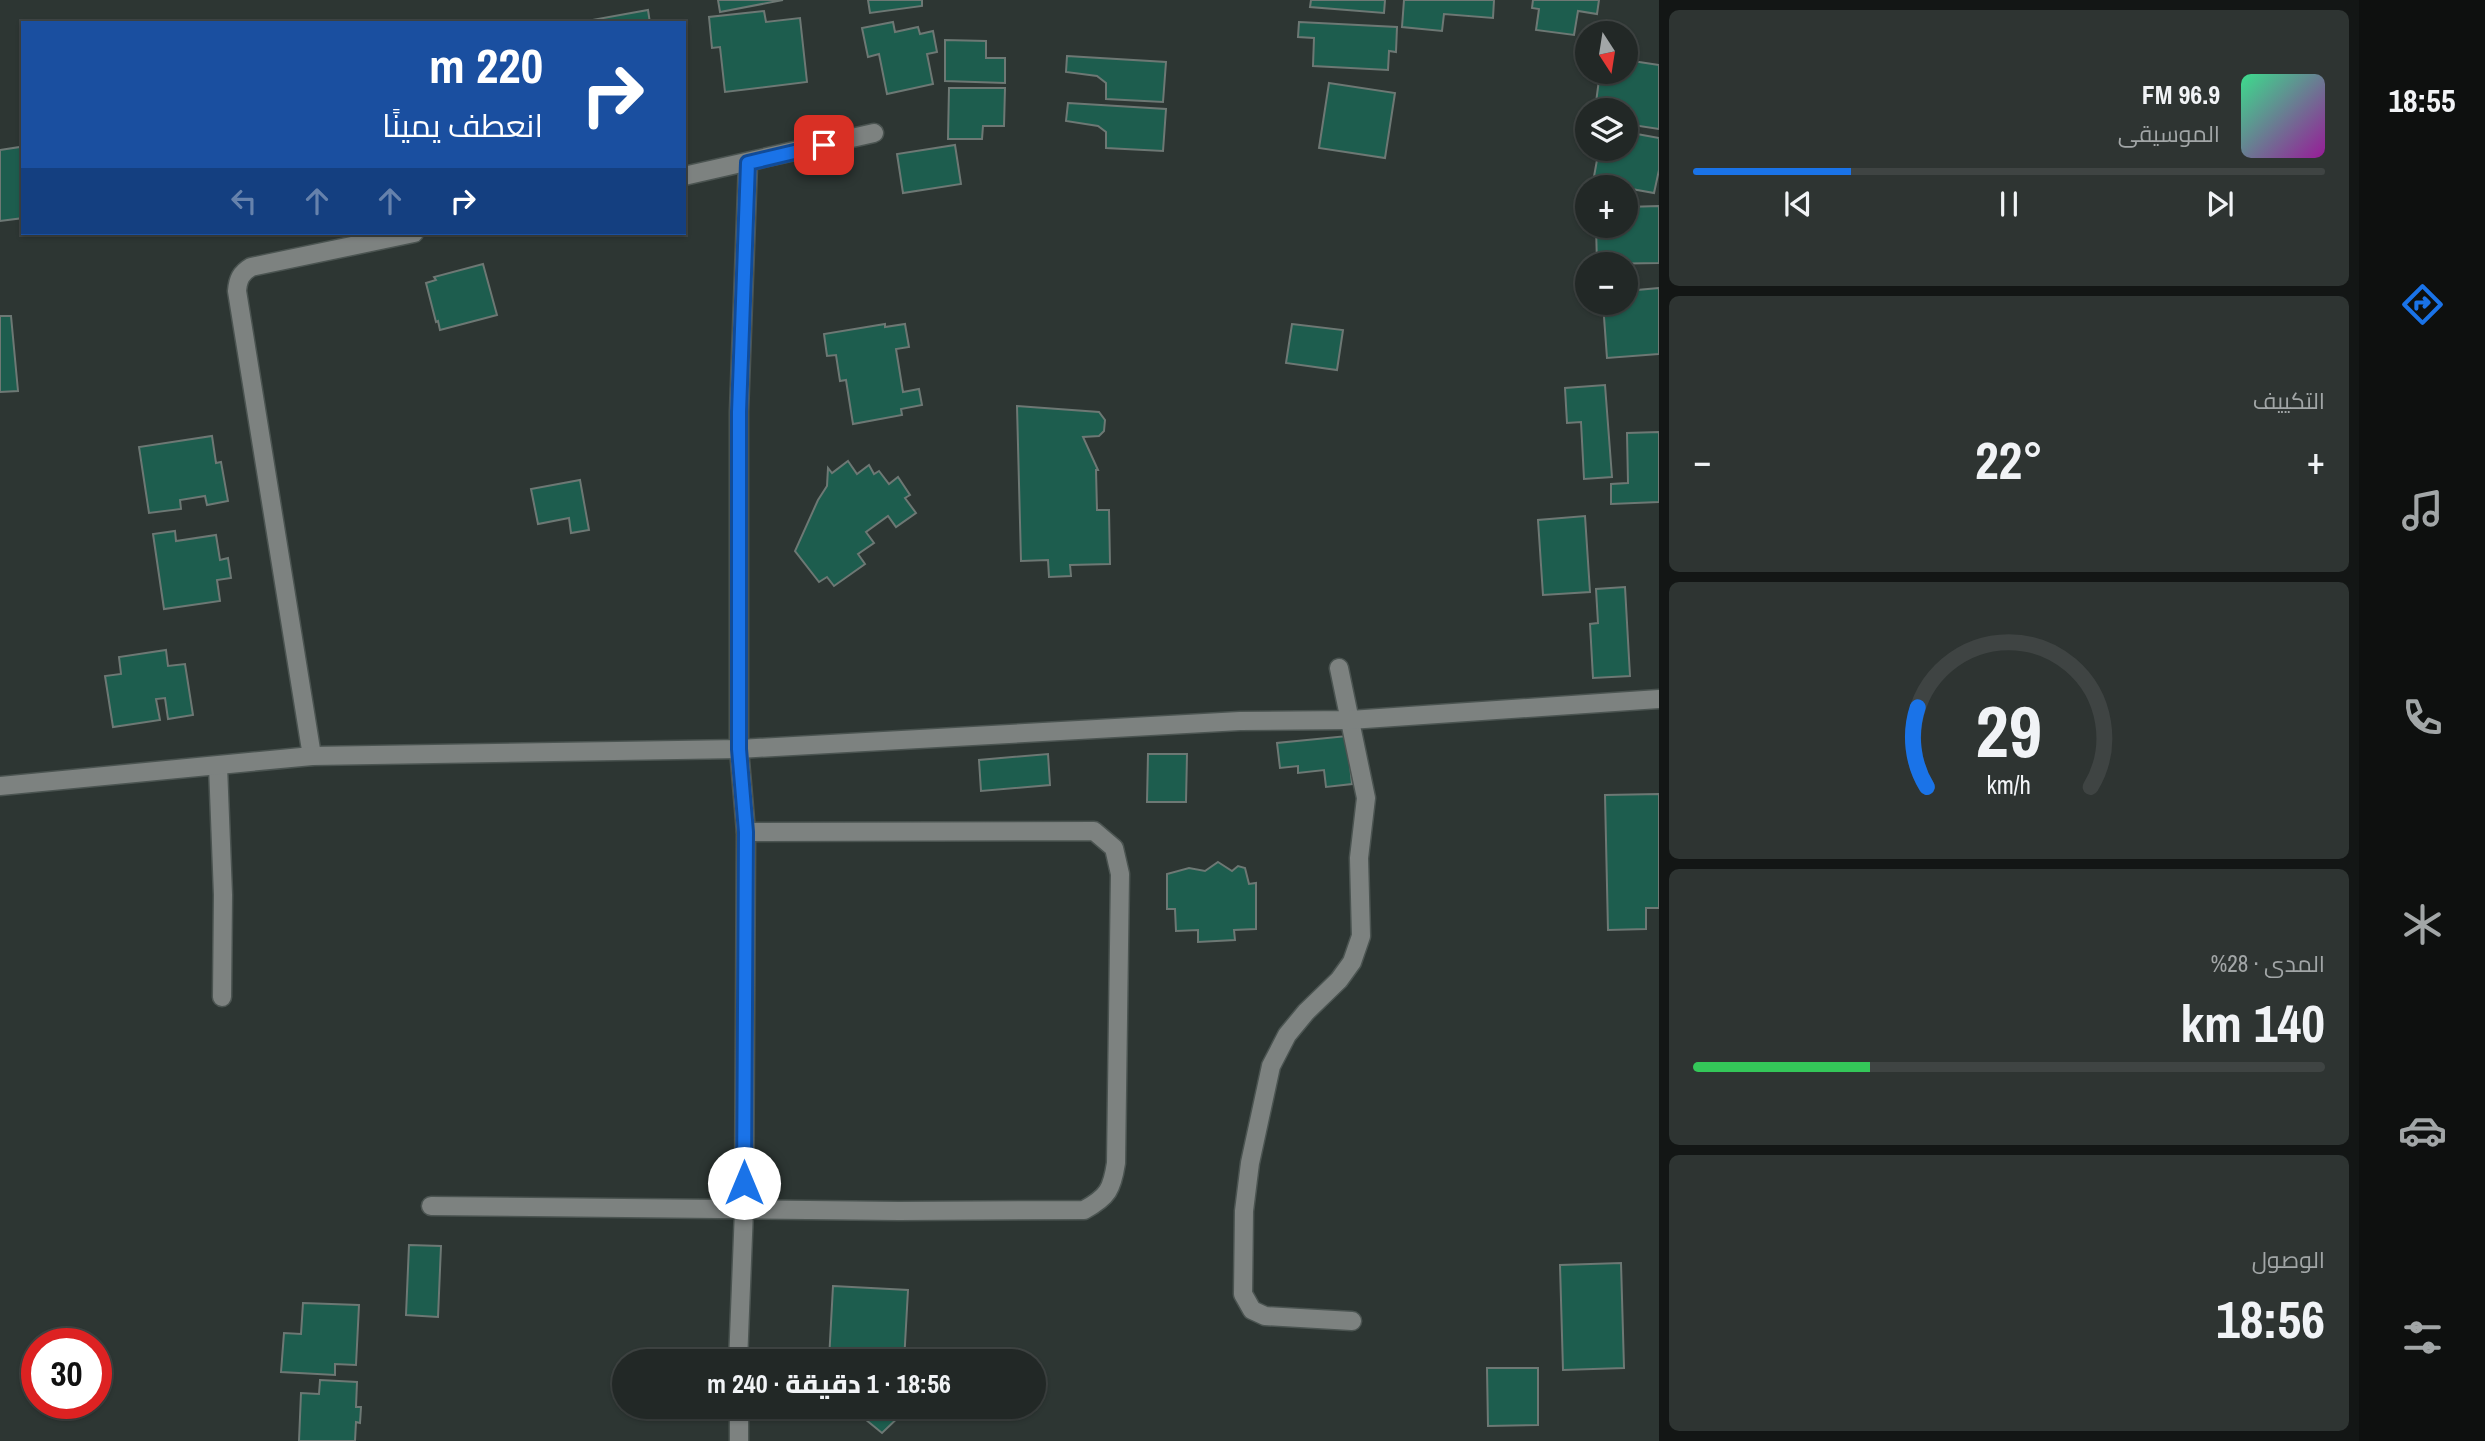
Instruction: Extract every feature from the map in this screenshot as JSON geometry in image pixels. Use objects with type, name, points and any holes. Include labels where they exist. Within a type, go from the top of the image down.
[{"type":"street","points":[[686,176],[874,133]]},
{"type":"street","points":[[739,1349],[744,1210],[746,832],[739,749],[739,412],[748,163]]},
{"type":"street","points":[[312,756],[239,305],[238,283],[244,271],[251,267],[404,235]]},
{"type":"street","points":[[1339,668],[1366,798],[1359,858],[1361,936],[1352,962],[1339,980],[1287,1035],[1271,1066],[1250,1163],[1244,1211],[1243,1294],[1252,1310],[1265,1317],[1352,1321]]},
{"type":"street","points":[[0,786],[312,756],[739,749],[1240,720],[1350,720],[1659,699]]},
{"type":"street","points":[[218,766],[223,895],[222,997]]},
{"type":"street","points":[[431,1206],[1084,1210],[1101,1201],[1113,1185],[1116,1163],[1120,874],[1114,848],[1094,831],[746,832]]},
{"type":"street","points":[[739,1419],[739,1441]]},
{"type":"building","points":[[718,0],[783,0],[720,12]]},
{"type":"building","points":[[868,0],[922,0],[922,6],[870,13]]},
{"type":"building","points":[[1311,0],[1385,0],[1384,13],[1310,7]]},
{"type":"building","points":[[1404,0],[1494,0],[1493,18],[1444,14],[1442,31],[1402,27]]},
{"type":"building","points":[[1533,0],[1599,0],[1597,14],[1578,11],[1574,35],[1536,30],[1539,9],[1532,8]]},
{"type":"building","points":[[648,10],[650,21],[592,21]]},
{"type":"building","points":[[764,11],[766,22],[800,18],[807,82],[725,92],[720,47],[712,48],[709,17]]},
{"type":"building","points":[[893,22],[895,32],[918,27],[920,34],[933,31],[937,52],[927,54],[933,84],[887,94],[879,54],[868,57],[862,28]]},
{"type":"building","points":[[1299,22],[1397,27],[1396,52],[1389,51],[1388,70],[1313,66],[1314,38],[1298,37]]},
{"type":"building","points":[[945,40],[986,41],[986,58],[1005,58],[1005,83],[945,81]]},
{"type":"building","points":[[1067,56],[1166,62],[1163,102],[1106,99],[1106,83],[1097,76],[1066,72]]},
{"type":"building","points":[[1638,62],[1659,65],[1659,129],[1638,126],[1638,98],[1597,98],[1598,84],[1638,84]]},
{"type":"building","points":[[1329,83],[1395,93],[1385,158],[1319,148]]},
{"type":"building","points":[[949,88],[1005,88],[1004,126],[983,126],[982,139],[948,139]]},
{"type":"building","points":[[1068,103],[1166,109],[1163,151],[1106,148],[1106,132],[1098,126],[1066,121]]},
{"type":"building","points":[[1638,134],[1659,138],[1659,170],[1654,193],[1638,190],[1638,175],[1594,175],[1597,161],[1638,161]]},
{"type":"building","points":[[955,145],[961,184],[903,193],[897,154]]},
{"type":"building","points":[[20,147],[21,218],[0,221],[0,150]]},
{"type":"building","points":[[1659,206],[1659,263],[1638,263],[1638,252],[1597,252],[1596,238],[1638,238],[1638,207]]},
{"type":"building","points":[[483,264],[497,315],[440,330],[426,283],[436,280],[434,277]]},
{"type":"building","points":[[1659,288],[1659,354],[1607,358],[1604,315],[1638,315],[1638,290]]},
{"type":"building","points":[[0,316],[11,316],[18,391],[0,392]]},
{"type":"building","points":[[885,324],[885,327],[905,324],[909,347],[896,349],[903,392],[919,389],[922,405],[901,409],[902,415],[853,424],[846,380],[840,381],[836,355],[827,356],[824,334]]},
{"type":"building","points":[[1292,324],[1343,330],[1337,370],[1286,363]]},
{"type":"building","points":[[1605,385],[1612,477],[1584,479],[1581,422],[1567,423],[1565,388]]},
{"type":"building","points":[[1017,406],[1099,412],[1105,420],[1104,431],[1099,436],[1083,437],[1098,470],[1097,510],[1109,510],[1110,564],[1070,565],[1071,576],[1049,577],[1048,560],[1021,561]]},
{"type":"building","points":[[1659,432],[1659,502],[1611,504],[1611,484],[1628,483],[1627,433]]},
{"type":"building","points":[[212,436],[216,463],[221,462],[228,501],[207,505],[205,496],[180,500],[181,509],[149,513],[139,447]]},
{"type":"building","points":[[848,461],[857,474],[869,465],[874,474],[879,471],[889,484],[898,477],[910,495],[905,498],[916,513],[896,527],[888,516],[866,532],[874,543],[858,554],[865,564],[834,586],[827,577],[819,582],[795,551],[827,486],[828,468],[832,473]]},
{"type":"building","points":[[580,480],[589,530],[571,533],[569,518],[538,524],[531,489]]},
{"type":"building","points":[[1585,516],[1590,592],[1543,595],[1538,520]]},
{"type":"building","points":[[175,531],[176,541],[216,535],[220,560],[228,558],[231,578],[217,580],[220,601],[164,609],[153,534]]},
{"type":"building","points":[[1625,587],[1630,676],[1593,678],[1590,624],[1598,623],[1596,589]]},
{"type":"building","points":[[166,650],[168,666],[185,664],[193,715],[168,719],[165,698],[156,699],[160,720],[113,727],[105,676],[121,674],[119,657]]},
{"type":"building","points":[[1347,736],[1352,784],[1326,787],[1324,770],[1298,773],[1298,766],[1280,768],[1277,743]]},
{"type":"building","points":[[1048,754],[1050,785],[981,791],[979,760]]},
{"type":"building","points":[[1148,754],[1187,754],[1186,802],[1147,802]]},
{"type":"building","points":[[1659,794],[1659,908],[1646,908],[1646,929],[1608,930],[1605,795]]},
{"type":"building","points":[[1218,862],[1232,871],[1238,866],[1245,868],[1249,884],[1256,883],[1256,929],[1234,930],[1235,940],[1198,942],[1198,930],[1176,931],[1175,909],[1167,909],[1167,874],[1189,868],[1205,871]]},
{"type":"building","points":[[409,1245],[441,1246],[438,1317],[406,1315]]},
{"type":"building","points":[[1621,1263],[1624,1368],[1563,1370],[1560,1265]]},
{"type":"building","points":[[833,1286],[908,1290],[905,1349],[830,1349]]},
{"type":"building","points":[[303,1303],[359,1305],[356,1365],[335,1364],[335,1375],[281,1372],[284,1333],[301,1334]]},
{"type":"building","points":[[1487,1368],[1538,1368],[1538,1425],[1488,1426]]},
{"type":"building","points":[[320,1380],[357,1382],[356,1407],[361,1407],[360,1423],[356,1422],[355,1441],[299,1441],[301,1393],[319,1394]]},
{"type":"building","points":[[865,1419],[897,1419],[882,1433]]},
{"type":"route","points":[[744,1183],[746,832],[739,749],[739,412],[748,163],[824,145]]}]
